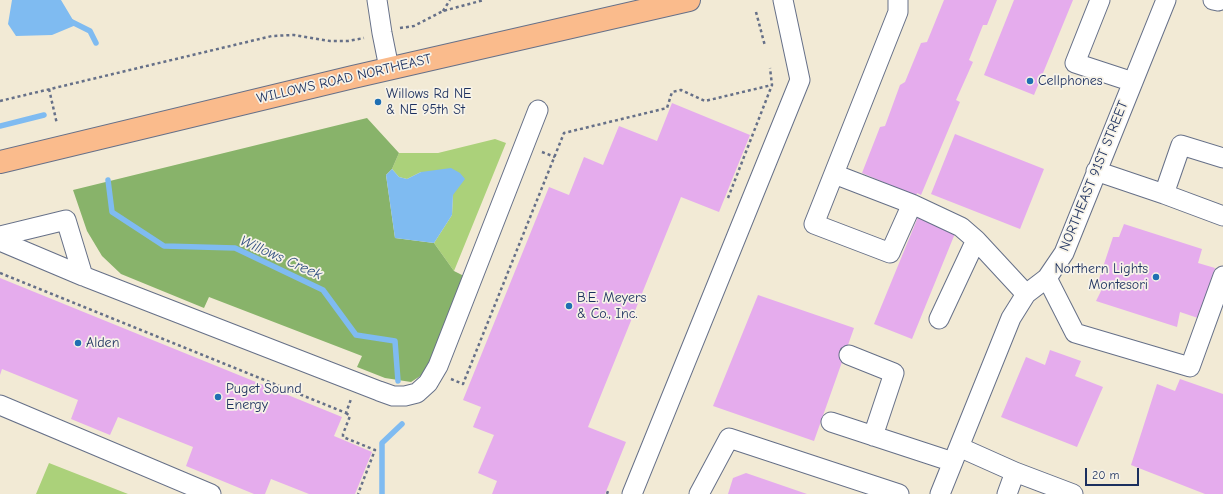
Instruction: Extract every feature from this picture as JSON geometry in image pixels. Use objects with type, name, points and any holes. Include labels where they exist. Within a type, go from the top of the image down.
[{"type":"main road","name":"WILLOWS ROAD NORTHEAST","points":[[0,162],[388,68],[689,0]]},
{"type":"street","points":[[377,0],[388,68]]},
{"type":"street","points":[[632,494],[800,80],[783,0]]},
{"type":"street","points":[[898,0],[898,12],[814,224],[890,253],[912,204]]},
{"type":"street","points":[[1100,0],[1075,63],[1133,82]]},
{"type":"street","name":"NORTHEAST 91ST STREET","points":[[940,494],[1011,318],[1026,294],[1047,278],[1064,253],[1166,0]]},
{"type":"street","points":[[1213,0],[1221,0]]},
{"type":"street","points":[[0,241],[83,276],[379,391],[393,396],[405,396],[417,393],[428,383],[438,366],[538,110]]},
{"type":"street","points":[[1164,194],[1181,145],[1223,158]]},
{"type":"street","points":[[1096,172],[1164,194],[1223,216]]},
{"type":"street","points":[[834,174],[912,204],[961,227],[976,240],[1026,294]]},
{"type":"street","points":[[0,236],[66,220],[83,276]]},
{"type":"street","points":[[939,319],[976,240]]},
{"type":"street","points":[[1047,278],[1075,333],[1190,367],[1223,276]]},
{"type":"street","points":[[849,355],[894,373],[873,436]]},
{"type":"street","points":[[0,405],[211,494]]},
{"type":"street","points":[[831,422],[873,436],[956,454],[1015,472],[1073,494]]},
{"type":"street","points":[[699,494],[729,438],[899,494]]},
{"type":"street","points":[[1007,494],[1015,472]]},
{"type":"path","points":[[442,10],[450,0]]},
{"type":"path","points":[[400,28],[414,26],[442,10],[484,0]]},
{"type":"path","points":[[756,12],[765,46]]},
{"type":"path","points":[[0,101],[272,36],[294,34],[330,41],[360,39]]},
{"type":"path","points":[[728,198],[772,85],[770,68]]},
{"type":"path","points":[[447,382],[449,378],[464,384],[564,133],[666,108],[672,92],[680,90],[705,101],[772,85]]},
{"type":"path","points":[[49,89],[57,124]]},
{"type":"path","points":[[540,151],[555,157]]},
{"type":"path","points":[[0,273],[346,413],[350,416],[343,437],[375,450],[358,494]]},
{"type":"path","points":[[346,413],[352,396]]},
{"type":"green space","points":[[367,118],[399,153],[392,169],[386,175],[395,238],[434,243],[454,271],[464,276],[425,373],[411,382],[385,378],[357,367],[362,356],[209,297],[204,308],[121,274],[102,256],[87,231],[73,190]]},
{"type":"green space","points":[[495,139],[506,143],[454,271],[434,243],[452,215],[453,195],[421,172],[407,179],[399,177],[392,169],[399,153],[438,153]]},
{"type":"green space","points":[[49,463],[128,494],[36,494]]},
{"type":"water","points":[[12,0],[61,0],[76,25],[52,35],[16,36],[8,24]]},
{"type":"water","points":[[451,168],[460,173],[465,179],[453,195],[452,215],[434,243],[395,238],[386,175],[392,169],[399,177],[407,179],[421,172]]},
{"type":"building","points":[[944,0],[997,0],[987,25],[983,25],[969,60],[973,62],[956,100],[960,102],[921,195],[917,193],[916,196],[862,173],[880,127],[885,126],[900,85],[905,82],[921,43],[927,42]]},
{"type":"building","points":[[1014,0],[1073,0],[1034,95],[984,75]]},
{"type":"building","name":"B.E. Meyers & Co., Inc.","points":[[672,103],[750,135],[719,212],[681,197],[588,427],[626,442],[605,494],[492,494],[497,481],[478,473],[494,435],[473,427],[481,407],[463,400],[549,187],[569,195],[584,157],[603,165],[619,126],[657,141]]},
{"type":"building","points":[[955,134],[1044,169],[1020,229],[931,194]]},
{"type":"building","points":[[918,217],[956,231],[912,339],[874,324]]},
{"type":"building","name":"Northern Lights Montesori","points":[[1124,224],[1202,249],[1198,263],[1215,268],[1198,318],[1180,312],[1177,327],[1096,301],[1103,287],[1097,285],[1113,237],[1119,237]]},
{"type":"building","points":[[0,278],[342,417],[334,436],[372,452],[355,494],[309,494],[271,479],[265,494],[254,494],[186,466],[193,447],[118,417],[110,435],[71,419],[78,400],[2,369],[0,375]]},
{"type":"building","points":[[758,295],[854,328],[814,441],[713,406]]},
{"type":"building","points":[[1050,350],[1081,361],[1075,376],[1103,387],[1077,447],[1001,417],[1026,357],[1045,365]]},
{"type":"building","points":[[1180,379],[1223,394],[1223,494],[1205,494],[1131,465],[1157,384],[1175,391]]},
{"type":"building","points":[[746,473],[807,494],[728,494],[733,478]]},
{"type":"waterway","name":"Willows Creek","points":[[70,21],[90,31],[96,43]]},
{"type":"waterway","points":[[0,126],[44,115]]},
{"type":"waterway","name":"Willows Creek","points":[[108,180],[112,212],[164,246],[235,248],[323,290],[356,335],[395,341],[398,381]]},
{"type":"waterway","name":"Willows Creek","points":[[382,494],[382,443],[402,424]]},
{"type":"place","name":"Cellphones","points":[[1030,81]]},
{"type":"place","name":"Willows Rd NE & NE 95th St","points":[[378,102]]},
{"type":"place","name":"Northern Lights Montesori","points":[[1156,277]]},
{"type":"place","name":"B.E. Meyers & Co., Inc.","points":[[569,306]]},
{"type":"place","name":"Alden","points":[[78,343]]},
{"type":"place","name":"Puget Sound Energy","points":[[218,397]]}]
